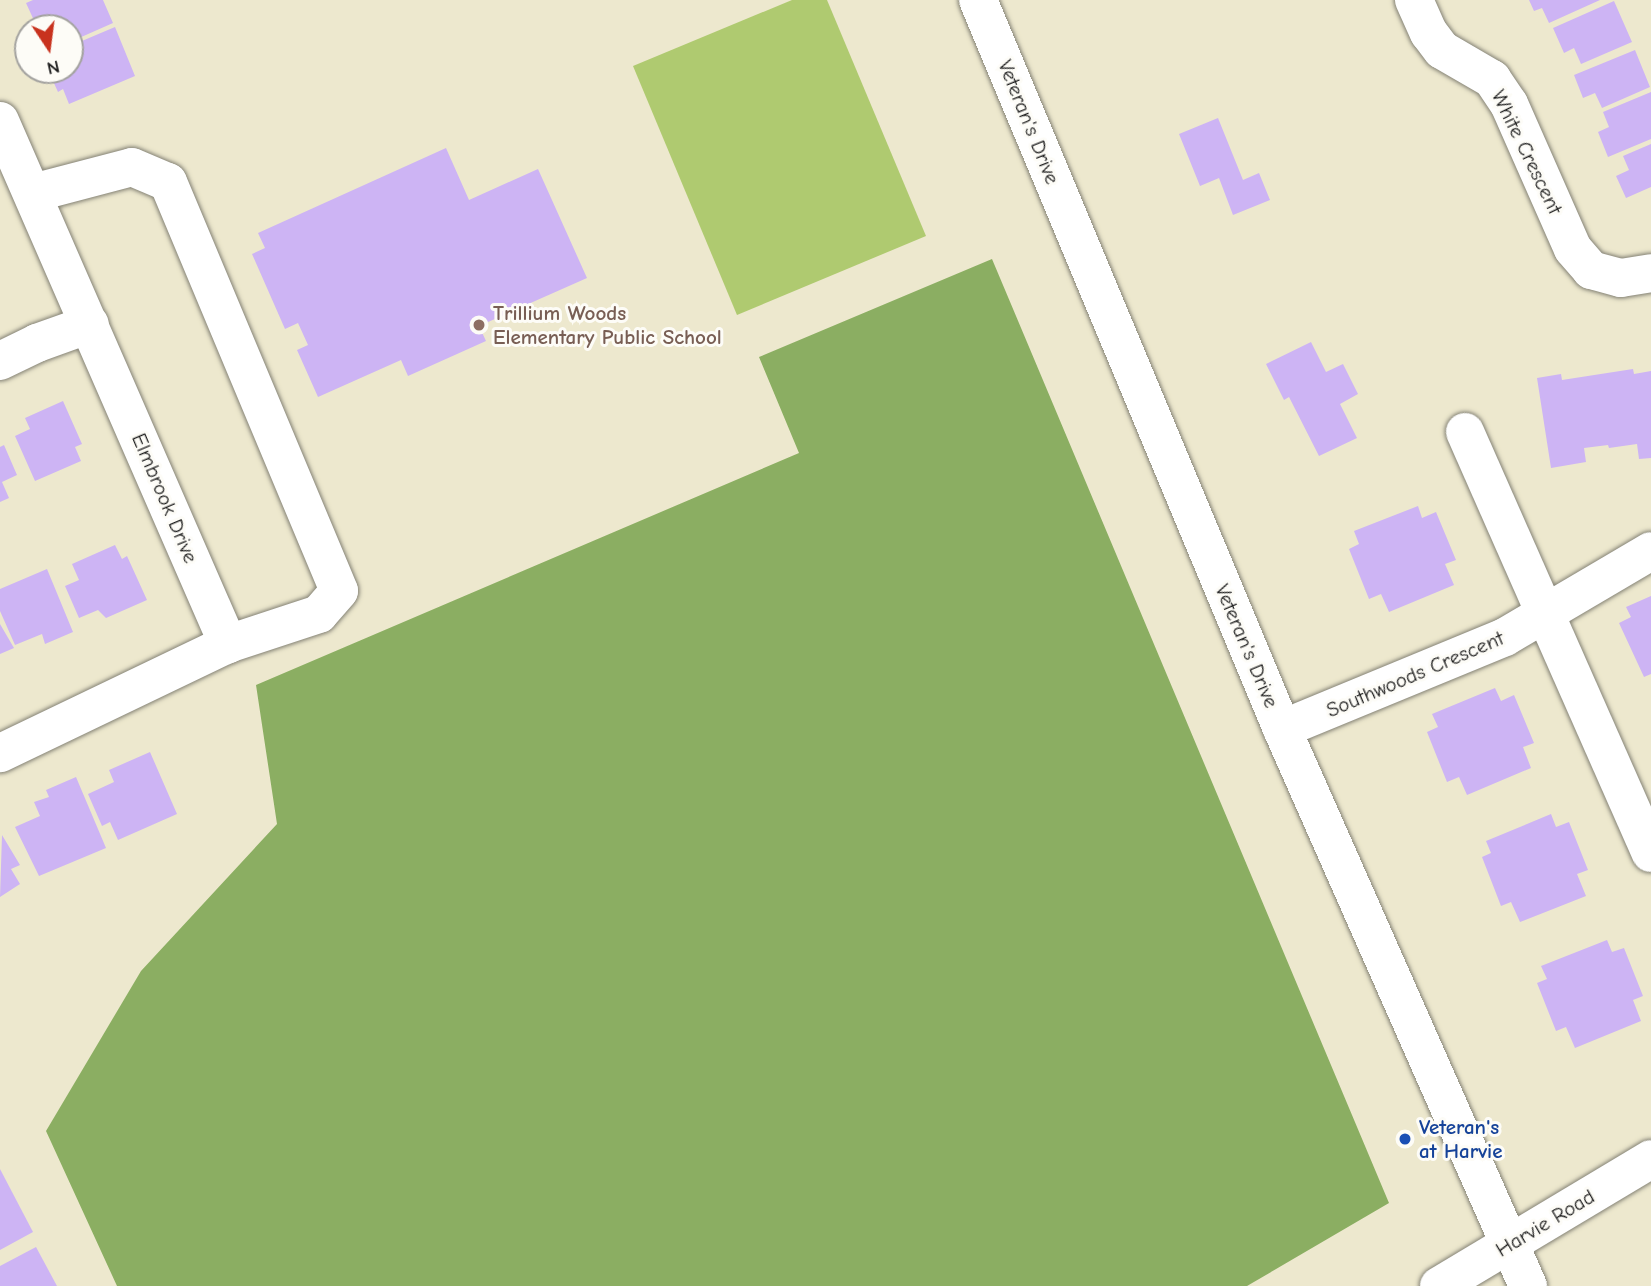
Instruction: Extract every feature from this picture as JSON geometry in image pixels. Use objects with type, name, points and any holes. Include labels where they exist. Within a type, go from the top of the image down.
[{"type":"street","name":"Veteran's Drive","points":[[978,0],[1282,729],[1528,1286]]},
{"type":"street","name":"White Crescent","points":[[1414,0],[1429,33],[1442,50],[1492,79],[1508,104],[1573,249],[1591,270],[1621,278],[1651,274]]},
{"type":"street","name":"Elmbrook Drive","points":[[0,121],[228,644]]},
{"type":"street","points":[[0,753],[228,644],[319,614],[339,591],[168,182],[132,167],[33,193]]},
{"type":"street","points":[[0,361],[90,324]]},
{"type":"street","points":[[1465,432],[1651,853]]},
{"type":"street","name":"Southwoods Crescent","points":[[1282,729],[1505,637],[1651,551]]},
{"type":"street","name":"Harvie Road","points":[[1439,1286],[1651,1159]]},
{"type":"green space","points":[[792,0],[827,0],[926,236],[737,315],[633,66]]},
{"type":"green space","points":[[992,259],[1389,1203],[1247,1286],[117,1286],[46,1131],[141,971],[277,824],[256,685],[799,453],[759,357]]},
{"type":"building","points":[[33,0],[103,0],[113,23],[84,36],[84,14],[31,14],[26,3]]},
{"type":"building","points":[[1529,0],[1600,0],[1549,23],[1542,8],[1534,11]]},
{"type":"building","points":[[1614,1],[1632,42],[1581,64],[1574,48],[1564,53],[1553,28]]},
{"type":"building","points":[[115,27],[135,76],[69,104],[63,89],[58,92],[54,84],[84,84],[84,40]]},
{"type":"building","points":[[1635,50],[1650,87],[1602,108],[1595,93],[1583,98],[1574,75]]},
{"type":"building","points":[[1651,92],[1651,139],[1608,157],[1598,132],[1609,127],[1603,112]]},
{"type":"building","points":[[1218,118],[1243,180],[1259,173],[1270,200],[1233,215],[1219,178],[1200,186],[1179,134]]},
{"type":"building","points":[[1651,144],[1651,187],[1626,198],[1616,176],[1629,170],[1623,156]]},
{"type":"building","points":[[446,148],[469,200],[538,169],[587,278],[479,326],[486,341],[408,376],[401,360],[318,397],[297,350],[308,345],[298,323],[285,329],[252,254],[265,248],[258,233]]},
{"type":"building","points":[[1311,342],[1326,372],[1343,364],[1358,394],[1340,404],[1357,438],[1319,456],[1289,397],[1284,400],[1266,364]]},
{"type":"building","points":[[1633,369],[1634,374],[1651,371],[1651,458],[1639,459],[1637,444],[1609,448],[1608,445],[1584,448],[1586,462],[1551,468],[1537,378],[1561,374],[1562,380]]},
{"type":"building","points":[[63,401],[82,444],[75,447],[81,461],[35,481],[15,436],[30,429],[25,418]]},
{"type":"building","points":[[4,445],[17,475],[2,482],[9,498],[0,502],[0,447]]},
{"type":"building","points":[[1418,506],[1422,518],[1436,512],[1456,560],[1445,564],[1454,585],[1389,612],[1381,594],[1369,599],[1349,549],[1359,544],[1354,531]]},
{"type":"building","points":[[115,545],[122,559],[127,556],[147,600],[106,618],[98,610],[79,618],[65,586],[79,580],[72,564]]},
{"type":"building","points":[[47,569],[73,632],[45,644],[42,634],[15,645],[0,611],[0,589]]},
{"type":"building","points":[[1651,596],[1651,674],[1644,677],[1619,623],[1631,617],[1626,607]]},
{"type":"building","points":[[0,624],[14,648],[0,654]]},
{"type":"building","points":[[1495,688],[1501,701],[1514,695],[1534,743],[1523,747],[1531,768],[1467,795],[1459,777],[1447,782],[1427,732],[1438,727],[1432,714]]},
{"type":"building","points":[[150,752],[177,814],[118,840],[110,822],[102,826],[88,794],[114,782],[109,770]]},
{"type":"building","points":[[76,777],[106,848],[39,876],[15,827],[40,816],[34,802],[49,797],[46,790]]},
{"type":"building","points":[[1551,814],[1556,827],[1569,822],[1588,870],[1577,874],[1586,896],[1520,922],[1511,902],[1501,906],[1482,857],[1491,853],[1486,841]]},
{"type":"building","points":[[2,835],[20,865],[11,869],[20,884],[0,897]]},
{"type":"building","points":[[1607,940],[1612,952],[1624,948],[1643,996],[1633,1000],[1641,1021],[1575,1048],[1566,1027],[1556,1031],[1537,983],[1547,979],[1541,966]]},
{"type":"building","points":[[0,1169],[33,1232],[0,1250]]},
{"type":"building","points":[[36,1247],[57,1286],[0,1286],[0,1266]]},
{"type":"place","name":"Trillium Woods Elementary Public School","points":[[479,325]]},
{"type":"place","name":"Veteran's at Harvie","points":[[1405,1139]]}]
